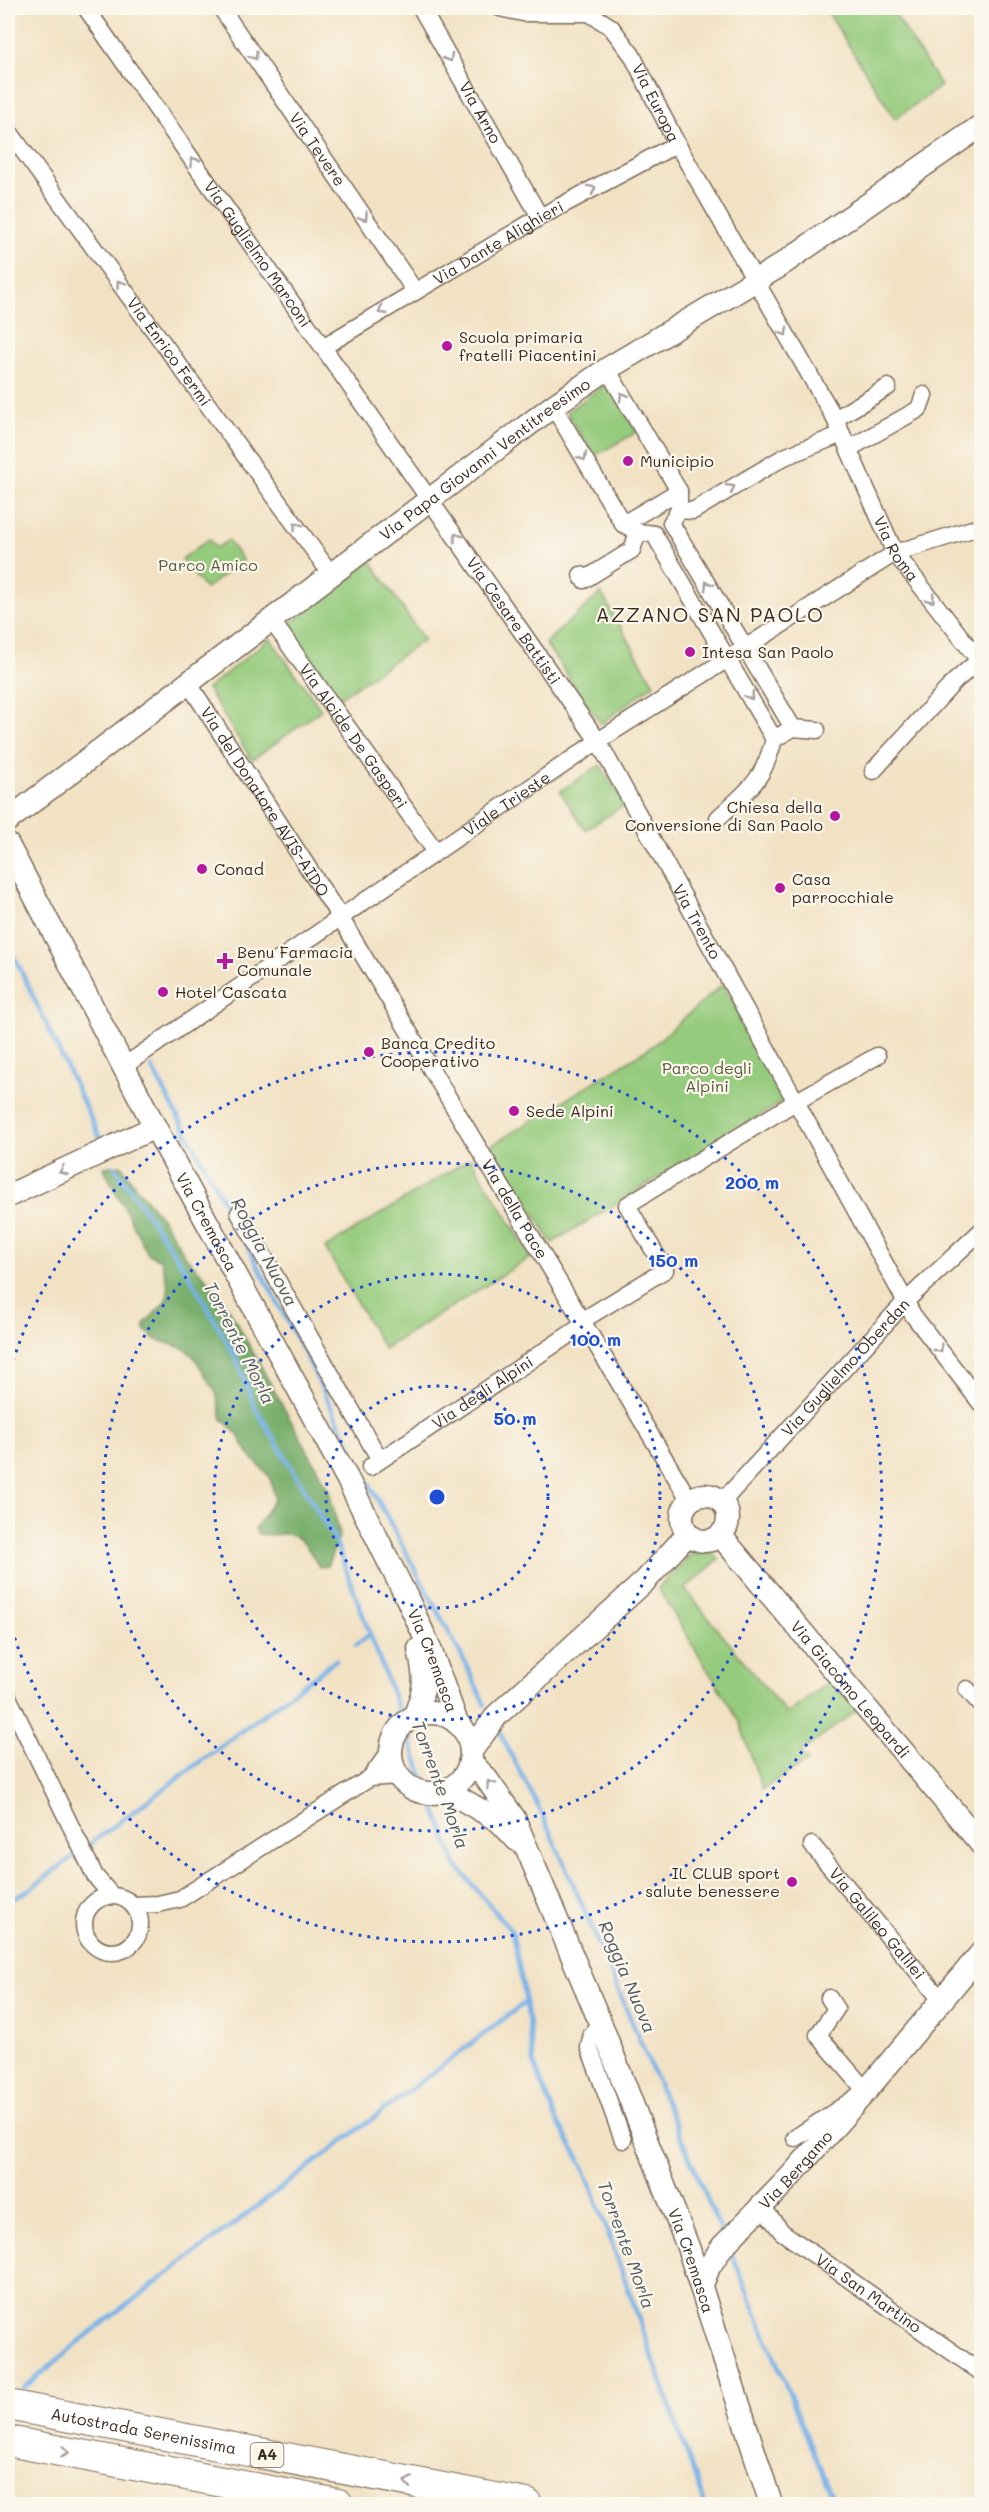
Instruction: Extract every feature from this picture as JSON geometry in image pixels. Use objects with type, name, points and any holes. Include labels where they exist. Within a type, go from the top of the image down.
[{"type":"highway","name":"Autostrada Serenissima","points":[[8,2405],[527,2505]]},
{"type":"highway","name":"A4","points":[[8,2441],[338,2505]]},
{"type":"street","name":"Via Guglielmo Marconi","points":[[86,8],[430,500]]},
{"type":"street","name":"Via Tevere","points":[[221,8],[415,291]]},
{"type":"street","name":"Via Arno","points":[[421,8],[540,217]]},
{"type":"street","name":"Via Europa","points":[[500,8],[524,13],[589,10],[611,27],[632,55],[677,144],[755,281]]},
{"type":"street","name":"Via Papa Giovanni Ventitreesimo","points":[[8,820],[553,406],[607,369],[755,281],[981,125]]},
{"type":"street","name":"Via Enrico Fermi","points":[[8,130],[331,574]]},
{"type":"street","name":"Via Dante Alighieri","points":[[323,347],[540,217],[677,144]]},
{"type":"street","name":"Via Roma","points":[[755,281],[842,433],[895,553],[980,663]]},
{"type":"street","points":[[607,369],[680,491],[675,517],[793,728]]},
{"type":"street","points":[[842,433],[888,387]]},
{"type":"street","points":[[581,575],[584,580],[632,550],[646,533],[675,517],[693,511],[783,457],[842,433],[919,409],[924,395]]},
{"type":"street","points":[[553,406],[623,524],[646,533],[728,658],[774,739],[768,762],[759,779],[718,818]]},
{"type":"street","points":[[623,524],[680,491]]},
{"type":"street","name":"Via Cesare Battisti","points":[[430,500],[598,741]]},
{"type":"street","name":"Viale Trieste","points":[[124,1066],[598,741],[728,658],[895,553],[981,526]]},
{"type":"street","name":"Via Alcide De Gasperi","points":[[272,621],[436,852]]},
{"type":"street","points":[[873,771],[955,681],[980,663]]},
{"type":"street","name":"Via del Donatore AVIS-AIDO","points":[[189,684],[340,917]]},
{"type":"street","points":[[774,739],[793,728],[817,730]]},
{"type":"street","name":"Via Trento","points":[[598,741],[914,1315],[981,1406]]},
{"type":"street","name":"Via Cremasca","points":[[8,845],[155,1127],[347,1478],[429,1646],[466,1742],[486,1778],[514,1818],[524,1848],[552,1906],[600,2022],[688,2247],[771,2505]]},
{"type":"street","name":"Via della Pace","points":[[340,917],[690,1501]]},
{"type":"street","points":[[584,1322],[665,1269],[627,1205],[797,1101],[877,1056]]},
{"type":"street","points":[[116,1147],[128,1129],[134,1111],[135,1089]]},
{"type":"street","points":[[8,1196],[155,1127]]},
{"type":"street","name":"Via degli Alpini","points":[[239,1212],[336,1384],[375,1464],[584,1322]]},
{"type":"street","name":"Via Guglielmo Oberdan","points":[[721,1503],[907,1300],[979,1232]]},
{"type":"street","points":[[704,1496],[715,1498],[721,1503],[727,1513],[727,1521],[720,1534],[714,1539],[704,1541],[688,1534],[682,1517],[690,1501],[704,1496]]},
{"type":"street","points":[[434,1792],[460,1781],[466,1742],[645,1581],[688,1534]]},
{"type":"street","name":"Via Giacomo Leopardi","points":[[720,1534],[981,1845]]},
{"type":"street","name":"Via Cremasca","points":[[391,1750],[425,1692],[424,1670],[407,1598]]},
{"type":"street","points":[[967,1689],[981,1706]]},
{"type":"street","points":[[8,1697],[94,1876],[112,1896]]},
{"type":"street","name":"Via Cremasca","points":[[408,1721],[435,1713],[466,1742]]},
{"type":"street","points":[[370,1778],[397,1776],[392,1764],[391,1750]]},
{"type":"street","points":[[133,1905],[158,1904],[180,1899],[370,1778],[391,1750]]},
{"type":"street","name":"Via Cremasca","points":[[397,1776],[410,1787],[434,1792],[499,1821],[524,1848]]},
{"type":"street","name":"Via Galileo Galilei","points":[[812,1845],[942,2001]]},
{"type":"street","points":[[93,1904],[94,1876]]},
{"type":"street","points":[[140,1928],[137,1912],[127,1900],[112,1896],[99,1899],[87,1911],[85,1930],[88,1939],[103,1950],[122,1950],[136,1937],[158,1904]]},
{"type":"street","name":"Via Bergamo","points":[[701,2287],[709,2266],[722,2247],[762,2207],[866,2091],[981,1952]]},
{"type":"street","points":[[829,1998],[836,2009],[818,2035],[866,2091]]},
{"type":"street","points":[[600,2022],[592,2034],[588,2047],[623,2140]]},
{"type":"street","name":"Via Bergamo","points":[[795,2138],[866,2091]]},
{"type":"street","name":"Via San Martino","points":[[762,2207],[782,2232],[981,2373]]},
{"type":"street","points":[[688,2247],[702,2250],[722,2247]]},
{"type":"green space","points":[[825,8],[891,8],[941,86],[895,119]]},
{"type":"green space","points":[[608,382],[637,432],[593,457],[567,412]]},
{"type":"green space","name":"Parco Amico","points":[[209,539],[216,548],[228,540],[243,561],[205,589],[182,559]]},
{"type":"green space","points":[[371,561],[424,640],[339,698],[288,625]]},
{"type":"green space","points":[[601,593],[654,684],[601,724],[545,643]]},
{"type":"green space","points":[[270,638],[321,710],[252,760],[207,689]]},
{"type":"green space","points":[[600,765],[625,805],[585,830],[560,791]]},
{"type":"green space","name":"Parco degli Alpini","points":[[723,984],[787,1099],[552,1243],[492,1145],[651,1047]]},
{"type":"green space","points":[[471,1158],[531,1257],[384,1349],[325,1248]]},
{"type":"green space","points":[[121,1165],[164,1221],[186,1257],[206,1278],[229,1309],[329,1491],[340,1535],[327,1566],[319,1567],[306,1546],[297,1537],[286,1534],[258,1534],[255,1529],[275,1498],[270,1477],[249,1455],[237,1434],[222,1419],[216,1393],[195,1358],[185,1349],[155,1339],[145,1330],[145,1323],[168,1295],[167,1282],[161,1260],[148,1254],[103,1167]]},
{"type":"green space","points":[[710,1552],[719,1559],[685,1589],[787,1714],[831,1680],[857,1710],[800,1753],[808,1761],[762,1789],[739,1721],[658,1588],[691,1555]]},
{"type":"waterway","name":"Torrente Morla","points":[[8,948],[16,960],[101,1140]]},
{"type":"waterway","name":"Roggia Nuova","points":[[152,1068],[304,1352],[352,1449]]},
{"type":"waterway","name":"Torrente Morla","points":[[114,1166],[189,1275],[236,1358],[255,1407],[335,1540],[456,1865],[512,1932],[526,2002],[534,2064],[557,2121],[582,2164],[593,2191],[705,2504]]},
{"type":"waterway","name":"Roggia Nuova","points":[[366,1478],[466,1664],[485,1705]]},
{"type":"waterway","points":[[356,1645],[370,1634]]},
{"type":"waterway","points":[[86,1847],[336,1660]]},
{"type":"waterway","name":"Roggia Nuova","points":[[500,1733],[540,1810],[574,1886],[723,2236]]},
{"type":"waterway","points":[[8,1901],[26,1892],[79,1852]]},
{"type":"waterway","points":[[24,2388],[86,2336],[526,2002]]},
{"type":"waterway","name":"Roggia Nuova","points":[[732,2255],[835,2504]]},
{"type":"place","name":"Scuola primaria fratelli Piacentini","points":[[447,346]]},
{"type":"place","name":"Municipio","points":[[628,461]]},
{"type":"place","name":"Intesa San Paolo","points":[[690,652]]},
{"type":"place","name":"Chiesa della Conversione di San Paolo","points":[[835,816]]},
{"type":"place","name":"Conad","points":[[202,869]]},
{"type":"place","name":"Casa parrocchiale","points":[[780,888]]},
{"type":"place","name":"Benu Farmacia Comunale","points":[[225,961]]},
{"type":"place","name":"Hotel Cascata","points":[[163,992]]},
{"type":"place","name":"Banca Credito Cooperativo","points":[[369,1052]]},
{"type":"place","name":"Sede Alpini","points":[[514,1111]]},
{"type":"place","name":"IL CLUB sport salute benessere","points":[[792,1882]]},
{"type":"district","name":"AZZANO SAN PAOLO","points":[[710,615]]}]
